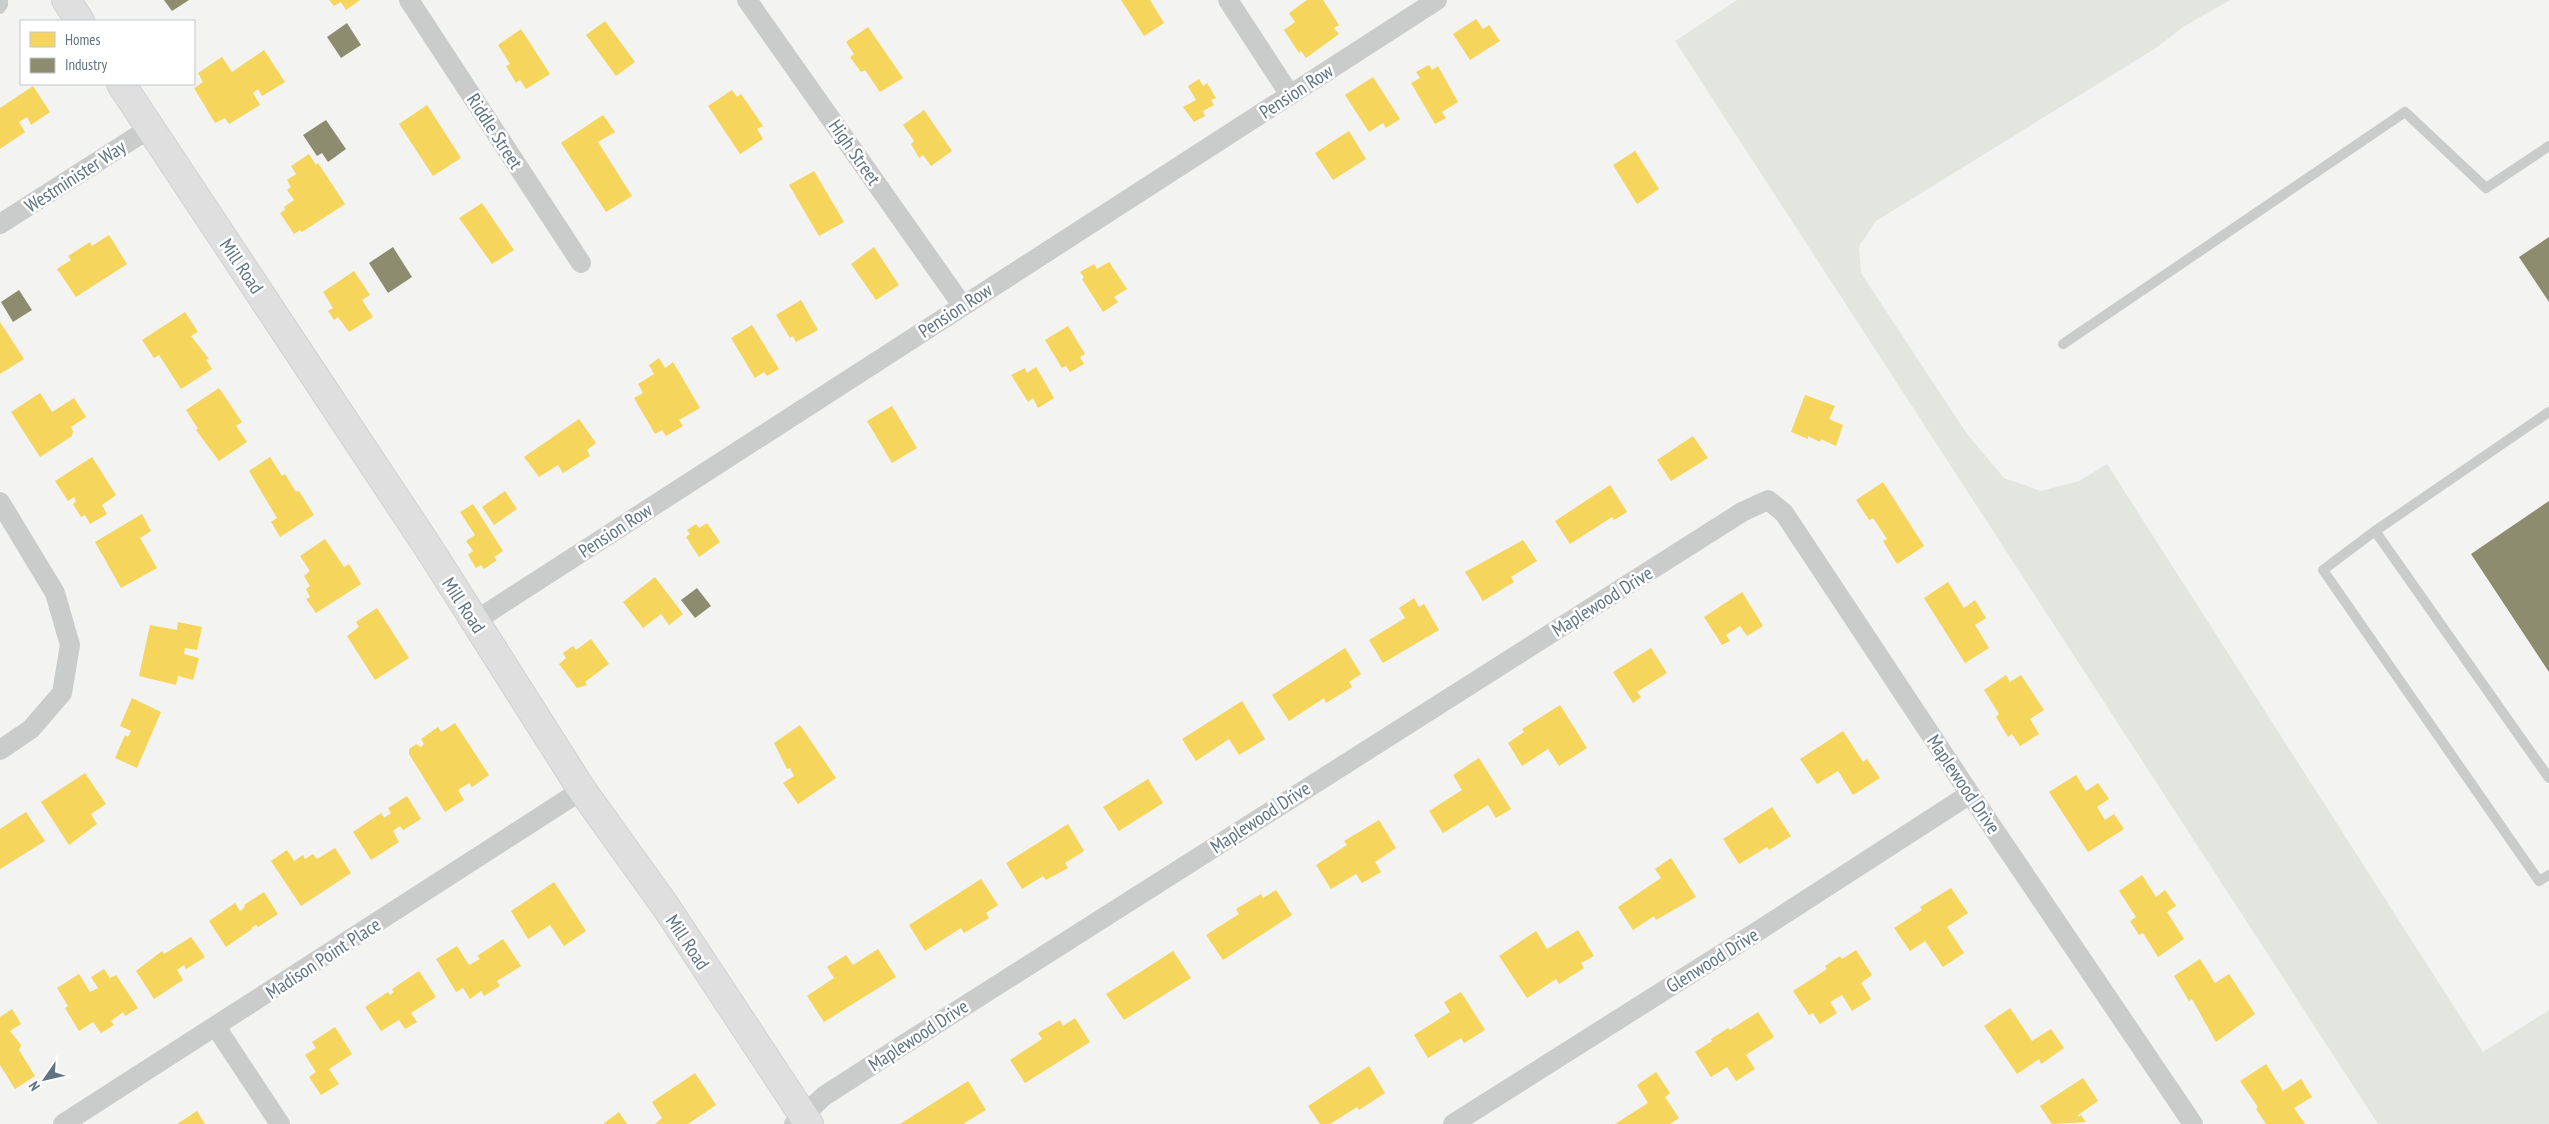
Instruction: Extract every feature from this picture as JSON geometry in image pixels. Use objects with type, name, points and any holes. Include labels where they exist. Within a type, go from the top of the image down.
[{"type":"street","points":[[66,0],[79,20]]},
{"type":"street","name":"Riddle Street","points":[[409,0],[582,263]]},
{"type":"street","name":"High Street","points":[[747,0],[962,305]]},
{"type":"street","points":[[1228,0],[1290,95]]},
{"type":"street","name":"Pension Row","points":[[475,621],[1437,0]]},
{"type":"street","name":"Mill Road","points":[[122,85],[475,621],[582,790],[666,907],[802,1121]]},
{"type":"street","name":"Westminister Way","points":[[0,224],[150,128]]},
{"type":"street","name":"Maplewood Drive","points":[[802,1121],[824,1096],[900,1047],[1361,752],[1742,512],[1768,500],[1784,513],[1970,794],[2193,1124]]},
{"type":"street","points":[[0,502],[55,593],[70,645],[62,693],[31,729],[0,750]]},
{"type":"street","name":"Madison Point Place","points":[[63,1124],[582,790]]},
{"type":"street","name":"Glenwood Drive","points":[[1453,1124],[1970,794]]},
{"type":"street","points":[[216,1027],[280,1124]]},
{"type":"lane","points":[[0,8],[4,5],[3,0]]},
{"type":"lane","points":[[2063,344],[2405,112],[2486,188],[2549,146]]},
{"type":"lane","points":[[2549,412],[2375,531],[2323,570],[2539,881],[2549,875]]},
{"type":"lane","points":[[2375,531],[2549,778]]},
{"type":"shaded area","points":[[1737,0],[2230,0],[2183,27],[2156,48],[1876,221],[1859,246],[1861,273],[1967,434],[2004,478],[2041,491],[2079,481],[2107,464],[2483,1052],[2549,1010],[2549,1124],[2378,1124],[1675,41]]},
{"type":"building: Homes","points":[[329,0],[360,0],[346,10],[341,2],[334,6]]},
{"type":"building: Homes","points":[[1121,0],[1150,0],[1164,23],[1144,36]]},
{"type":"building: Homes","points":[[1307,0],[1323,0],[1339,25],[1334,28],[1339,34],[1306,58],[1301,51],[1299,53],[1284,30],[1295,22],[1289,13]]},
{"type":"building: Homes","points":[[1476,19],[1483,29],[1489,25],[1500,41],[1470,60],[1453,34]]},
{"type":"building: Homes","points":[[605,21],[635,62],[616,76],[586,35]]},
{"type":"building: Homes","points":[[868,27],[903,78],[880,92],[865,70],[861,72],[850,57],[854,54],[846,42]]},
{"type":"building: Homes","points":[[521,29],[550,74],[526,89],[520,80],[516,83],[506,66],[510,64],[498,45]]},
{"type":"building: Homes","points":[[264,50],[285,82],[262,96],[258,89],[253,93],[260,105],[229,124],[225,118],[215,123],[194,88],[203,82],[198,73],[222,57],[232,72]]},
{"type":"building: Homes","points":[[1429,65],[1432,70],[1438,66],[1458,102],[1442,112],[1446,118],[1435,124],[1411,83],[1420,78],[1416,72]]},
{"type":"building: Homes","points":[[1373,77],[1400,119],[1386,128],[1383,123],[1369,132],[1345,95]]},
{"type":"building: Homes","points":[[1199,79],[1203,86],[1207,83],[1216,98],[1211,100],[1214,105],[1203,111],[1205,116],[1194,122],[1183,107],[1196,100],[1188,86]]},
{"type":"building: Homes","points":[[33,86],[50,112],[31,125],[27,117],[19,122],[25,132],[0,149],[0,108]]},
{"type":"building: Homes","points":[[732,90],[737,97],[741,94],[763,126],[757,129],[763,139],[740,154],[708,106]]},
{"type":"building: Homes","points":[[427,105],[461,158],[433,176],[399,124]]},
{"type":"building: Homes","points":[[924,110],[952,151],[931,166],[923,155],[919,158],[911,144],[914,141],[903,125]]},
{"type":"building: Homes","points":[[603,115],[615,132],[598,142],[632,196],[606,212],[561,143]]},
{"type":"building: Homes","points":[[1349,131],[1366,159],[1333,180],[1315,153]]},
{"type":"building: Homes","points":[[1635,151],[1659,189],[1637,204],[1613,165]]},
{"type":"building: Homes","points":[[309,154],[316,165],[318,163],[345,204],[302,232],[300,230],[294,234],[280,213],[285,210],[284,207],[294,200],[287,190],[291,187],[287,180],[296,174],[291,166]]},
{"type":"building: Homes","points":[[814,171],[844,222],[819,236],[789,185]]},
{"type":"building: Homes","points":[[482,203],[514,250],[492,264],[459,218]]},
{"type":"building: Homes","points":[[109,235],[127,264],[76,297],[57,269],[71,260],[68,256],[90,242],[92,246]]},
{"type":"building: Homes","points":[[874,247],[899,285],[876,300],[851,264]]},
{"type":"building: Homes","points":[[1109,262],[1127,289],[1114,297],[1118,302],[1103,312],[1082,279],[1084,277],[1080,272],[1094,264],[1097,269]]},
{"type":"building: Homes","points":[[354,271],[370,295],[362,300],[373,317],[349,332],[338,317],[334,320],[328,311],[333,308],[323,292]]},
{"type":"building: Homes","points":[[801,300],[818,330],[796,342],[793,336],[790,338],[776,315]]},
{"type":"building: Homes","points":[[185,312],[198,332],[191,336],[209,359],[206,360],[212,369],[181,389],[159,355],[154,358],[142,340]]},
{"type":"building: Homes","points":[[0,322],[24,359],[0,374]]},
{"type":"building: Homes","points":[[752,325],[779,369],[767,376],[764,372],[755,378],[731,338]]},
{"type":"building: Homes","points":[[1068,326],[1085,354],[1080,357],[1084,364],[1070,372],[1066,366],[1062,368],[1045,340]]},
{"type":"building: Homes","points":[[659,358],[665,368],[673,362],[700,408],[679,420],[683,426],[666,436],[662,430],[655,434],[634,398],[643,393],[638,384],[654,374],[649,365]]},
{"type":"building: Homes","points":[[1036,367],[1054,398],[1038,408],[1033,398],[1028,402],[1011,375],[1025,368],[1027,373]]},
{"type":"building: Homes","points":[[219,388],[242,422],[236,426],[247,442],[219,461],[196,430],[198,429],[186,410]]},
{"type":"building: Homes","points":[[40,393],[52,412],[74,398],[86,417],[71,427],[73,431],[72,436],[40,457],[11,412]]},
{"type":"building: Homes","points":[[1805,395],[1835,406],[1829,419],[1843,425],[1836,446],[1821,439],[1820,442],[1808,436],[1808,439],[1791,432]]},
{"type":"building: Homes","points":[[892,406],[917,448],[892,463],[867,421]]},
{"type":"building: Homes","points":[[579,419],[596,443],[587,450],[590,456],[563,473],[558,465],[539,477],[524,457]]},
{"type":"building: Homes","points":[[1693,436],[1708,458],[1671,481],[1657,460]]},
{"type":"building: Homes","points":[[92,457],[116,495],[102,505],[107,514],[90,524],[85,515],[81,517],[73,504],[76,501],[74,497],[68,501],[55,481]]},
{"type":"building: Homes","points":[[270,457],[282,476],[285,474],[296,492],[299,491],[314,515],[280,537],[271,522],[277,518],[249,471]]},
{"type":"building: Homes","points":[[1883,482],[1924,546],[1897,564],[1883,541],[1887,539],[1873,518],[1869,520],[1856,500]]},
{"type":"building: Homes","points":[[1610,485],[1627,512],[1614,520],[1612,517],[1570,544],[1555,521]]},
{"type":"building: Homes","points":[[505,491],[517,509],[494,525],[482,507]]},
{"type":"building: Homes","points":[[473,504],[503,551],[494,557],[497,560],[484,569],[481,565],[476,568],[468,555],[473,551],[466,541],[475,535],[460,512]]},
{"type":"building: Homes","points":[[142,514],[151,531],[140,538],[157,568],[121,588],[95,542]]},
{"type":"building: Homes","points":[[707,523],[720,542],[699,557],[686,537],[690,534],[687,530],[696,524],[699,528]]},
{"type":"building: Homes","points":[[325,539],[344,567],[349,564],[361,584],[316,613],[306,599],[310,597],[306,589],[310,586],[304,576],[310,571],[300,556]]},
{"type":"building: Homes","points":[[1523,540],[1537,561],[1511,577],[1514,582],[1483,601],[1465,572]]},
{"type":"building: Homes","points":[[655,577],[683,614],[669,625],[661,614],[643,628],[623,602]]},
{"type":"building: Homes","points":[[1948,582],[1964,608],[1975,600],[1986,618],[1975,625],[1989,648],[1965,663],[1924,598]]},
{"type":"building: Homes","points":[[1742,592],[1763,626],[1747,636],[1740,626],[1726,635],[1730,641],[1722,645],[1704,617]]},
{"type":"building: Homes","points":[[1414,598],[1419,607],[1424,604],[1439,630],[1383,663],[1369,640],[1405,618],[1399,608]]},
{"type":"building: Homes","points":[[377,608],[409,658],[375,680],[347,636],[359,627],[356,622]]},
{"type":"building: Homes","points":[[178,622],[202,627],[197,650],[185,648],[184,654],[199,658],[193,680],[178,676],[176,685],[139,676],[150,625],[177,630]]},
{"type":"building: Homes","points":[[591,639],[609,664],[585,682],[587,685],[577,688],[559,664],[566,658],[563,653],[573,646],[576,650]]},
{"type":"building: Homes","points":[[1345,648],[1361,674],[1349,682],[1352,687],[1326,703],[1324,698],[1289,721],[1272,695]]},
{"type":"building: Homes","points":[[1651,648],[1667,673],[1637,692],[1641,697],[1633,703],[1613,672]]},
{"type":"building: Homes","points":[[2006,675],[2010,682],[2021,675],[2044,710],[2030,719],[2039,734],[2020,746],[2012,734],[2008,737],[1996,717],[1999,714],[1984,690]]},
{"type":"building: Homes","points":[[132,698],[161,712],[137,768],[115,758],[125,735],[128,737],[131,731],[120,726]]},
{"type":"building: Homes","points":[[1242,701],[1265,739],[1239,755],[1229,739],[1196,761],[1182,739]]},
{"type":"building: Homes","points":[[1560,705],[1587,748],[1559,766],[1548,749],[1522,766],[1508,743],[1524,732],[1522,729]]},
{"type":"building: Homes","points":[[455,723],[489,775],[472,787],[469,783],[458,790],[464,800],[445,812],[409,754],[409,749],[416,744],[421,747],[424,744],[421,739],[438,727],[441,732]]},
{"type":"building: Homes","points":[[800,725],[836,778],[798,804],[783,783],[794,776],[790,768],[787,769],[774,743]]},
{"type":"building: Homes","points":[[1843,731],[1863,762],[1867,759],[1880,778],[1853,795],[1838,771],[1817,784],[1800,759]]},
{"type":"building: Homes","points":[[1479,758],[1511,809],[1496,818],[1488,805],[1443,833],[1429,811],[1462,790],[1453,775]]},
{"type":"building: Homes","points":[[85,773],[106,804],[91,814],[97,824],[69,845],[41,802]]},
{"type":"building: Homes","points":[[2076,775],[2086,791],[2098,783],[2109,799],[2097,807],[2105,820],[2114,814],[2124,829],[2088,852],[2049,792]]},
{"type":"building: Homes","points":[[1148,779],[1163,803],[1119,831],[1103,807]]},
{"type":"building: Homes","points":[[407,796],[421,819],[403,830],[400,826],[393,831],[399,842],[371,860],[353,832],[381,813],[384,818],[391,813],[388,808]]},
{"type":"building: Homes","points":[[1772,807],[1791,836],[1769,850],[1767,847],[1739,864],[1723,839]]},
{"type":"building: Homes","points":[[26,812],[45,841],[0,869],[0,829]]},
{"type":"building: Homes","points":[[1379,820],[1396,848],[1375,862],[1381,872],[1362,883],[1356,874],[1331,889],[1316,865],[1347,845],[1344,841]]},
{"type":"building: Homes","points":[[1068,824],[1084,851],[1065,863],[1068,868],[1046,880],[1043,876],[1022,889],[1006,863]]},
{"type":"building: Homes","points":[[335,848],[351,873],[301,906],[271,861],[287,850],[294,861],[303,855],[305,859],[313,854],[317,859]]},
{"type":"building: Homes","points":[[1671,858],[1696,897],[1656,920],[1654,916],[1633,930],[1618,907],[1661,878],[1655,869]]},
{"type":"building: Homes","points":[[2142,875],[2156,897],[2165,890],[2176,906],[2167,912],[2184,939],[2158,957],[2143,933],[2139,935],[2130,921],[2136,917],[2119,891]]},
{"type":"building: Homes","points":[[981,879],[998,905],[986,913],[989,918],[964,933],[961,928],[925,951],[909,925]]},
{"type":"building: Homes","points":[[554,882],[586,931],[564,946],[550,925],[528,939],[511,911]]},
{"type":"building: Homes","points":[[1951,888],[1968,913],[1947,927],[1964,953],[1943,967],[1925,941],[1910,951],[1894,928],[1922,910],[1920,907]]},
{"type":"building: Homes","points":[[1276,890],[1292,915],[1223,960],[1206,935],[1239,914],[1236,909],[1261,894],[1263,898]]},
{"type":"building: Homes","points":[[264,892],[278,914],[258,927],[256,925],[251,928],[226,947],[209,921],[235,903],[240,911],[245,907],[244,905]]},
{"type":"building: Homes","points":[[1578,930],[1594,956],[1581,963],[1584,968],[1559,984],[1556,979],[1527,998],[1499,956],[1536,931],[1547,949]]},
{"type":"building: Homes","points":[[191,937],[205,957],[186,969],[184,965],[177,970],[183,980],[154,999],[136,971],[162,951],[164,954]]},
{"type":"building: Homes","points":[[503,939],[521,966],[497,981],[500,986],[484,996],[481,991],[470,999],[463,988],[456,992],[436,959],[457,946],[469,965],[480,959],[477,956]]},
{"type":"building: Homes","points":[[878,949],[896,977],[824,1022],[807,996],[834,978],[827,967],[846,955],[853,965]]},
{"type":"building: Homes","points":[[1856,950],[1872,975],[1861,983],[1871,999],[1852,1011],[1842,995],[1830,1002],[1837,1013],[1820,1024],[1813,1013],[1809,1015],[1793,991],[1827,969],[1825,966],[1840,956],[1842,959]]},
{"type":"building: Homes","points":[[1173,951],[1191,978],[1124,1020],[1106,994]]},
{"type":"building: Homes","points":[[2200,959],[2215,983],[2229,974],[2255,1014],[2216,1042],[2192,999],[2189,1001],[2174,976]]},
{"type":"building: Homes","points":[[104,969],[110,978],[116,975],[138,1008],[125,1016],[123,1012],[111,1021],[114,1025],[101,1033],[93,1022],[79,1031],[65,1008],[68,1006],[57,988],[79,974],[90,992],[98,988],[91,977]]},
{"type":"building: Homes","points":[[419,971],[436,997],[411,1013],[417,1022],[405,1029],[399,1020],[381,1031],[365,1007],[388,992],[390,995],[394,992],[392,989]]},
{"type":"building: Homes","points":[[1461,992],[1485,1030],[1464,1043],[1461,1038],[1428,1058],[1414,1035],[1450,1012],[1444,1002]]},
{"type":"building: Homes","points":[[2010,1008],[2032,1041],[2051,1029],[2064,1048],[2041,1064],[2039,1059],[2017,1074],[1984,1026]]},
{"type":"building: Homes","points":[[12,1009],[21,1024],[10,1031],[21,1045],[19,1050],[35,1076],[15,1089],[0,1065],[0,1017]]},
{"type":"building: Homes","points":[[1758,1012],[1774,1037],[1746,1055],[1755,1069],[1736,1081],[1727,1067],[1711,1077],[1695,1052],[1728,1028],[1730,1030]]},
{"type":"building: Homes","points":[[1075,1018],[1090,1042],[1025,1083],[1010,1060],[1042,1039],[1038,1033],[1060,1020],[1063,1026]]},
{"type":"building: Homes","points":[[335,1027],[352,1054],[329,1069],[339,1084],[321,1095],[309,1077],[316,1072],[305,1055],[316,1048],[312,1042]]},
{"type":"building: Homes","points":[[2266,1064],[2283,1091],[2301,1079],[2312,1097],[2294,1108],[2305,1124],[2266,1124],[2256,1109],[2258,1107],[2240,1081]]},
{"type":"building: Homes","points":[[1369,1066],[1385,1093],[1359,1110],[1357,1107],[1330,1124],[1320,1124],[1308,1106]]},
{"type":"building: Homes","points":[[1656,1072],[1670,1093],[1665,1097],[1679,1118],[1670,1124],[1615,1124],[1648,1103],[1637,1085]]},
{"type":"building: Homes","points":[[695,1073],[716,1105],[688,1124],[655,1124],[662,1118],[652,1102]]},
{"type":"building: Homes","points":[[2083,1078],[2098,1101],[2078,1115],[2079,1117],[2081,1115],[2086,1122],[2052,1124],[2040,1106]]},
{"type":"building: Homes","points":[[968,1081],[986,1110],[963,1124],[900,1124]]},
{"type":"building: Homes","points":[[197,1111],[205,1124],[177,1124]]},
{"type":"building: Homes","points":[[619,1112],[627,1124],[603,1124]]},
{"type":"building: Industry","points":[[164,0],[189,0],[172,11]]},
{"type":"building: Industry","points":[[347,23],[361,45],[341,58],[327,37]]},
{"type":"building: Industry","points":[[326,120],[346,149],[328,162],[322,153],[317,156],[303,135]]},
{"type":"building: Industry","points":[[2549,237],[2549,302],[2519,257]]},
{"type":"building: Industry","points":[[393,247],[412,277],[388,293],[369,263]]},
{"type":"building: Industry","points":[[19,290],[32,310],[13,322],[1,302]]},
{"type":"building: Industry","points":[[2549,501],[2549,672],[2471,554]]},
{"type":"building: Industry","points":[[697,588],[711,606],[695,618],[681,600]]}]
